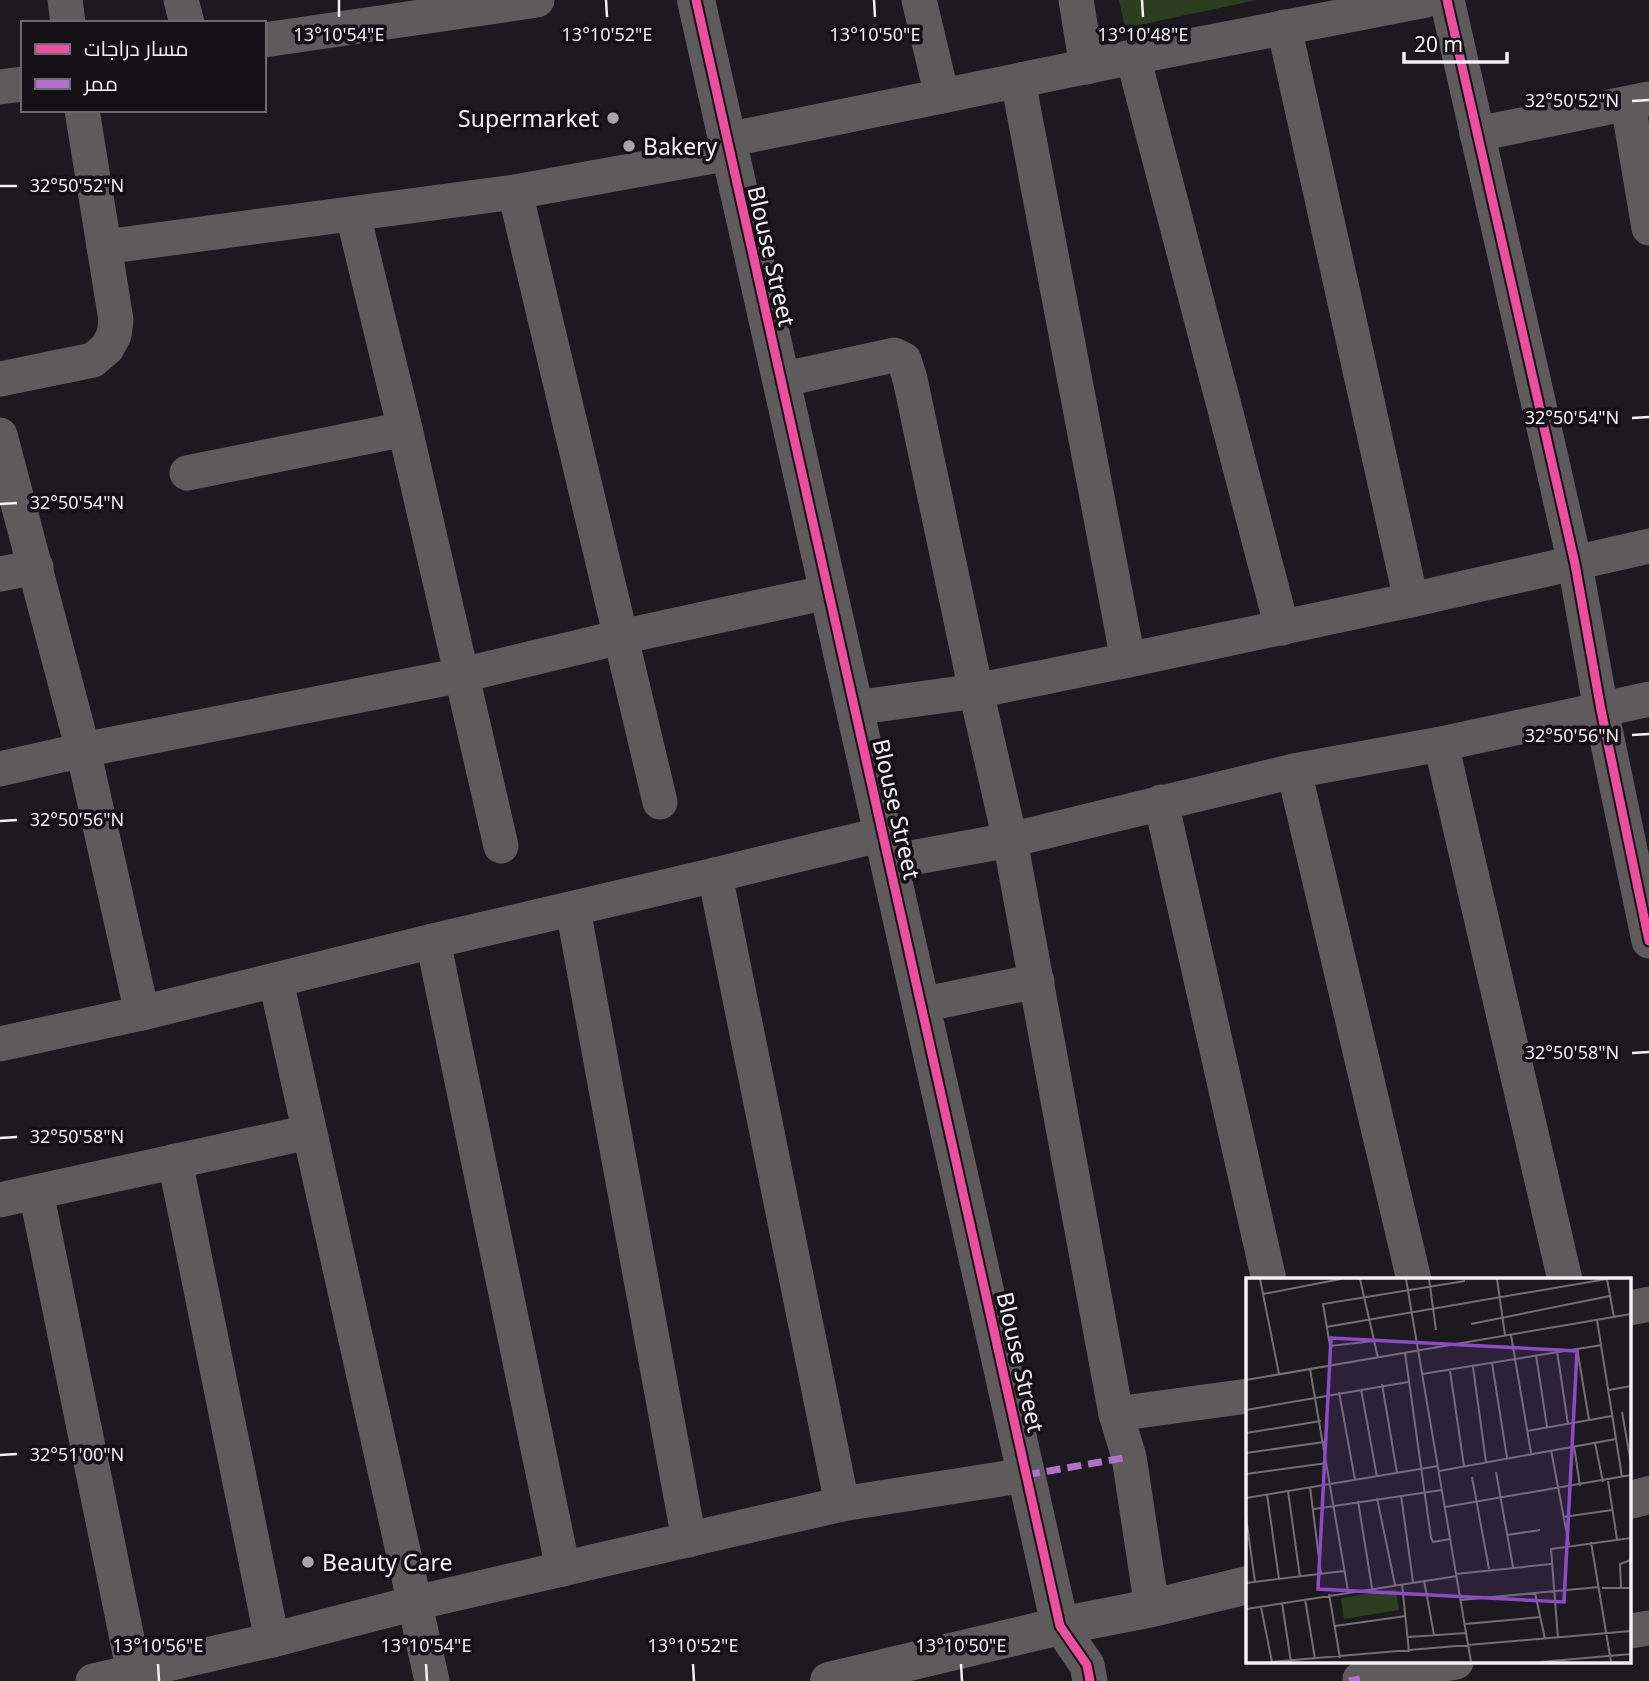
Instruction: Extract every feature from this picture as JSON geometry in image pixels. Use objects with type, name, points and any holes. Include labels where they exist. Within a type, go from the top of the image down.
[{"type":"street","points":[[65,0],[68,21]]},
{"type":"street","points":[[181,0],[186,21]]},
{"type":"street","points":[[266,40],[537,0]]},
{"type":"street","name":"Blouse Street","points":[[695,0],[1060,1626]]},
{"type":"street","points":[[919,0],[942,96]]},
{"type":"street","points":[[1076,0],[1087,67]]},
{"type":"street","points":[[104,247],[515,192],[942,96],[1426,0]]},
{"type":"street","points":[[1447,0],[1575,564],[1601,710],[1639,843],[1649,941]]},
{"type":"street","points":[[1284,27],[1411,600]]},
{"type":"street","points":[[1133,57],[1282,628]]},
{"type":"street","points":[[1018,81],[1128,660]]},
{"type":"street","points":[[0,88],[21,84]]},
{"type":"street","points":[[1477,134],[1639,101],[1649,228]]},
{"type":"street","points":[[0,379],[93,360],[107,348],[114,335],[116,320],[82,112]]},
{"type":"street","points":[[515,192],[660,802]]},
{"type":"street","points":[[353,215],[501,846]]},
{"type":"street","points":[[780,380],[894,355],[904,360],[1010,840],[1116,1414],[1129,1457],[1152,1608]]},
{"type":"street","points":[[187,472],[405,429]]},
{"type":"street","points":[[0,435],[83,750],[142,1013]]},
{"type":"street","points":[[854,708],[976,691],[1282,628],[1649,546]]},
{"type":"street","points":[[0,574],[36,567]]},
{"type":"street","points":[[0,769],[462,675],[828,592]]},
{"type":"street","points":[[0,1044],[142,1013],[715,875],[886,848],[1010,840],[1294,771],[1441,744],[1649,699]]},
{"type":"street","points":[[1441,744],[1565,1278]]},
{"type":"street","points":[[1294,771],[1414,1278]]},
{"type":"street","points":[[1161,802],[1269,1278]]},
{"type":"street","points":[[715,875],[842,1504]]},
{"type":"street","points":[[573,909],[689,1540]]},
{"type":"street","points":[[433,941],[563,1569]]},
{"type":"street","points":[[275,981],[432,1681]]},
{"type":"street","points":[[921,1005],[1037,981]]},
{"type":"street","points":[[0,1200],[309,1132]]},
{"type":"street","points":[[175,1161],[272,1640]]},
{"type":"street","points":[[36,1192],[134,1673]]},
{"type":"street","points":[[1116,1414],[1246,1396]]},
{"type":"street","points":[[93,1681],[842,1504],[1026,1475]]},
{"type":"street","points":[[829,1681],[1060,1626],[1246,1586]]},
{"type":"street","points":[[1060,1626],[1087,1665],[1090,1681]]},
{"type":"street","points":[[1359,1674],[1440,1664]]},
{"type":"green space","points":[[1119,0],[1257,0],[1125,28]]},
{"type":"marked path","points":[[1026,1475],[1129,1457]]},
{"type":"marked path","points":[[1349,1681],[1360,1679]]},
{"type":"cycle path","points":[[696,0],[1060,1626],[1087,1665],[1090,1681]]},
{"type":"cycle path","points":[[1447,0],[1575,564],[1601,710],[1649,941]]},
{"type":"place","name":"Supermarket","points":[[613,118]]},
{"type":"place","name":"Bakery","points":[[629,146]]},
{"type":"place","name":"Beauty Care","points":[[308,1562]]}]
